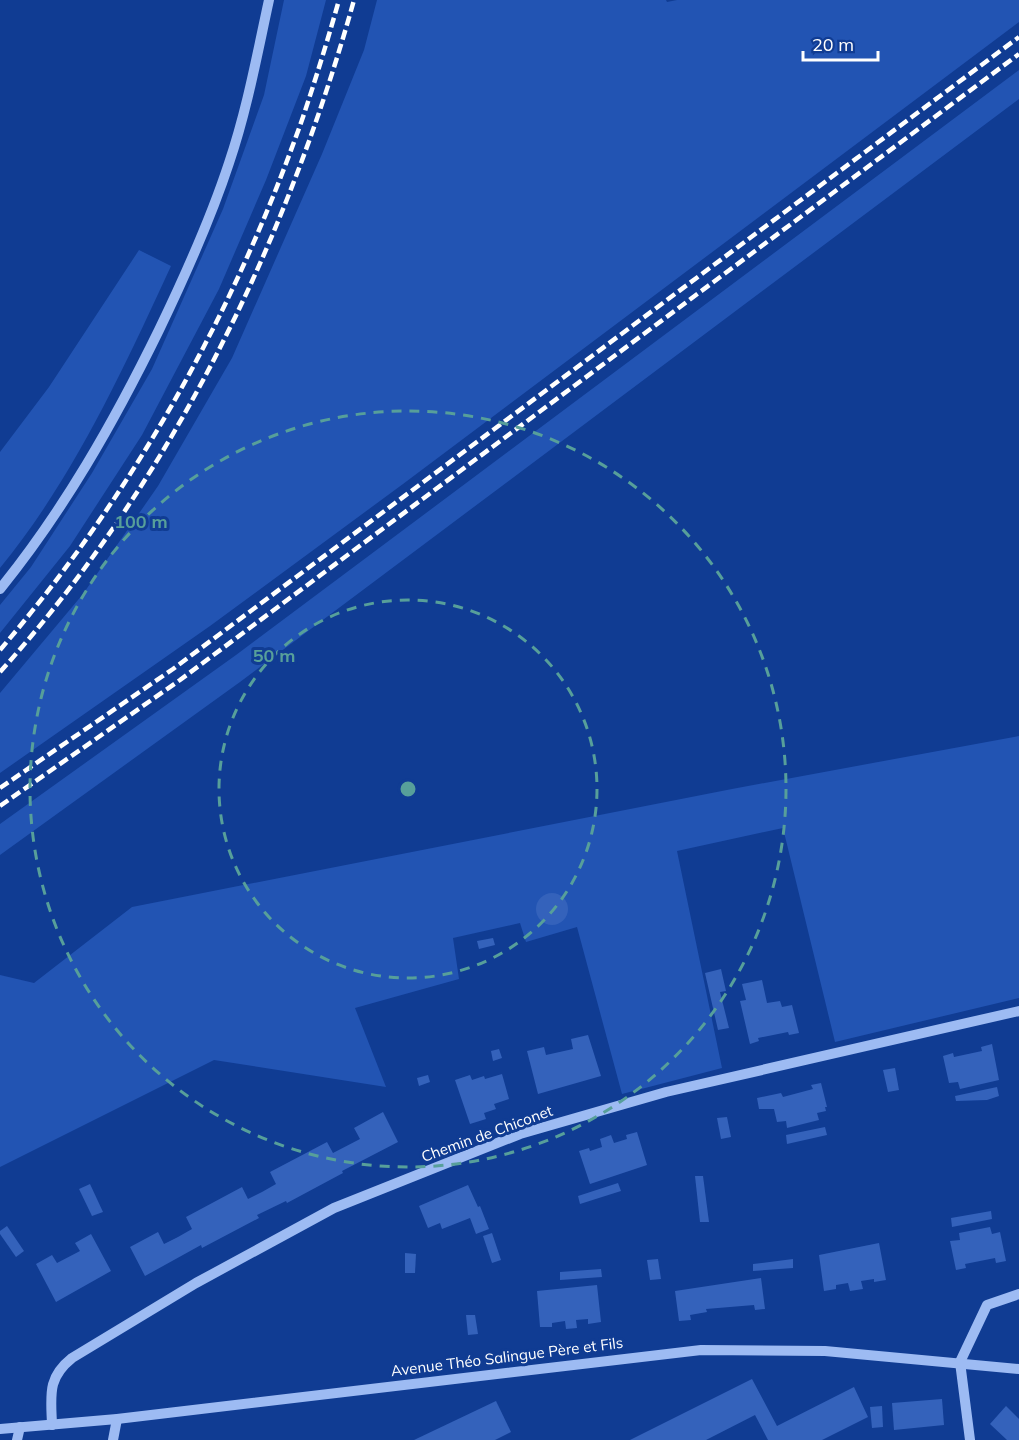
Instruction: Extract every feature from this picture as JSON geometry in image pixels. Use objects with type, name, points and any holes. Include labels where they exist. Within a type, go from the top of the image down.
[{"type":"street","points":[[0,589],[56,513],[102,439],[171,305],[203,234],[230,163],[247,104],[269,0]]},
{"type":"street","name":"Chemin de Chiconet","points":[[52,1425],[51,1389],[61,1367],[72,1358],[196,1283],[334,1208],[520,1134],[655,1095],[1019,1011]]},
{"type":"street","points":[[970,1440],[960,1362],[987,1305],[1019,1294]]},
{"type":"street","name":"Avenue Théo Salingue Père et Fils","points":[[0,1429],[117,1419],[701,1350],[825,1351],[1019,1369]]},
{"type":"street","points":[[113,1440],[117,1419]]},
{"type":"street","points":[[17,1440],[20,1427]]},
{"type":"shaded area","points":[[284,0],[326,0],[306,76],[266,180],[219,289],[142,435],[70,546],[0,633],[0,605],[31,567],[92,473],[152,369],[223,209],[264,95]]},
{"type":"shaded area","points":[[377,0],[666,0],[667,2],[677,0],[1019,0],[1019,22],[403,484],[210,626],[0,773],[0,693],[83,594],[158,486],[232,358],[322,154],[364,50]]},
{"type":"shaded area","points":[[1019,70],[1019,99],[240,682],[0,855],[0,824],[236,655]]},
{"type":"shaded area","points":[[139,250],[171,266],[115,384],[74,461],[51,498],[0,568],[0,452],[49,387]]},
{"type":"shaded area","points":[[1019,736],[1019,998],[835,1042],[783,828],[677,851],[722,1068],[622,1094],[577,927],[526,942],[520,923],[453,938],[459,979],[355,1008],[386,1087],[214,1060],[0,1167],[0,975],[34,983],[132,907],[732,789]]},
{"type":"building","points":[[552,893],[563,898],[568,909],[563,920],[552,925],[541,920],[536,909],[541,898]]},
{"type":"building","points":[[493,938],[495,945],[479,949],[477,941]]},
{"type":"building","points":[[721,969],[726,991],[720,992],[729,1028],[718,1030],[705,973]]},
{"type":"building","points":[[762,980],[767,1003],[780,1001],[782,1007],[792,1005],[799,1033],[789,1035],[788,1032],[758,1038],[759,1041],[750,1044],[740,1001],[746,1000],[742,984]]},
{"type":"building","points":[[588,1035],[601,1076],[538,1094],[527,1051],[544,1047],[546,1055],[573,1049],[571,1039]]},
{"type":"building","points":[[992,1044],[999,1080],[960,1089],[958,1082],[949,1083],[943,1056],[953,1053],[954,1057],[982,1051],[981,1047]]},
{"type":"building","points":[[499,1049],[502,1058],[493,1061],[491,1051]]},
{"type":"building","points":[[895,1068],[899,1090],[888,1092],[883,1070]]},
{"type":"building","points":[[502,1074],[509,1099],[494,1104],[496,1109],[484,1113],[486,1119],[470,1124],[455,1080],[470,1075],[472,1080]]},
{"type":"building","points":[[428,1075],[430,1082],[419,1086],[417,1078]]},
{"type":"building","points":[[821,1083],[827,1107],[825,1107],[826,1111],[817,1113],[819,1120],[787,1128],[786,1121],[777,1122],[774,1109],[759,1109],[757,1098],[781,1093],[783,1097],[813,1089],[811,1085]]},
{"type":"building","points":[[997,1087],[999,1096],[987,1100],[956,1101],[955,1096]]},
{"type":"building","points":[[383,1112],[398,1142],[287,1203],[286,1201],[257,1215],[259,1218],[202,1248],[201,1245],[145,1276],[130,1247],[158,1232],[164,1244],[178,1237],[192,1229],[186,1217],[242,1187],[248,1199],[262,1192],[276,1184],[270,1172],[327,1142],[333,1153],[360,1139],[354,1128]]},
{"type":"building","points":[[727,1117],[731,1137],[721,1139],[717,1118]]},
{"type":"building","points":[[825,1127],[827,1135],[787,1144],[786,1135]]},
{"type":"building","points":[[637,1132],[647,1165],[590,1184],[579,1151],[589,1148],[590,1151],[602,1147],[600,1139],[611,1135],[614,1143],[627,1139],[626,1135]]},
{"type":"building","points":[[695,1176],[703,1176],[709,1222],[700,1222]]},
{"type":"building","points":[[618,1183],[621,1191],[580,1204],[578,1196]]},
{"type":"building","points":[[90,1184],[103,1212],[92,1216],[79,1189]]},
{"type":"building","points":[[468,1185],[489,1229],[476,1234],[470,1218],[442,1229],[440,1223],[428,1228],[419,1206]]},
{"type":"building","points":[[991,1211],[992,1219],[952,1227],[951,1218]]},
{"type":"building","points":[[7,1226],[24,1251],[16,1257],[0,1234],[0,1231]]},
{"type":"building","points":[[990,1227],[992,1234],[1000,1232],[1006,1261],[996,1263],[995,1258],[965,1264],[966,1268],[956,1270],[950,1241],[960,1240],[959,1233]]},
{"type":"building","points":[[492,1233],[501,1260],[492,1263],[483,1236]]},
{"type":"building","points":[[91,1234],[111,1271],[56,1302],[36,1264],[52,1255],[57,1263],[80,1251],[75,1243]]},
{"type":"building","points":[[879,1243],[886,1280],[861,1281],[863,1289],[850,1291],[848,1283],[836,1285],[836,1289],[824,1291],[819,1255]]},
{"type":"building","points":[[405,1253],[416,1254],[415,1273],[405,1273]]},
{"type":"building","points":[[658,1259],[661,1279],[650,1280],[647,1260]]},
{"type":"building","points":[[793,1259],[793,1268],[753,1271],[753,1264]]},
{"type":"building","points":[[601,1269],[602,1277],[560,1280],[560,1272]]},
{"type":"building","points":[[761,1278],[765,1309],[755,1310],[754,1305],[706,1309],[707,1312],[690,1315],[691,1320],[679,1321],[675,1291]]},
{"type":"building","points":[[597,1285],[601,1322],[588,1324],[588,1319],[576,1320],[577,1328],[566,1329],[565,1321],[552,1323],[552,1327],[540,1327],[537,1291]]},
{"type":"building","points":[[466,1315],[475,1315],[478,1334],[468,1335]]},
{"type":"building","points":[[752,1379],[777,1426],[854,1387],[868,1417],[822,1440],[768,1440],[755,1415],[706,1440],[630,1440]]},
{"type":"building","points":[[942,1399],[944,1425],[894,1430],[892,1403]]},
{"type":"building","points":[[496,1401],[511,1432],[495,1440],[414,1440]]},
{"type":"building","points":[[882,1406],[883,1427],[872,1428],[870,1407]]},
{"type":"building","points":[[1006,1406],[1019,1419],[1019,1440],[1007,1440],[990,1424]]},
{"type":"railway","points":[[0,650],[49,590],[137,464],[213,330],[276,189],[303,117],[339,0]]},
{"type":"railway","points":[[0,672],[62,599],[118,521],[169,440],[216,356],[257,270],[294,181],[326,91],[354,0]]},
{"type":"railway","points":[[0,788],[173,669],[1019,37]]},
{"type":"railway","points":[[0,806],[180,680],[1019,54]]}]
